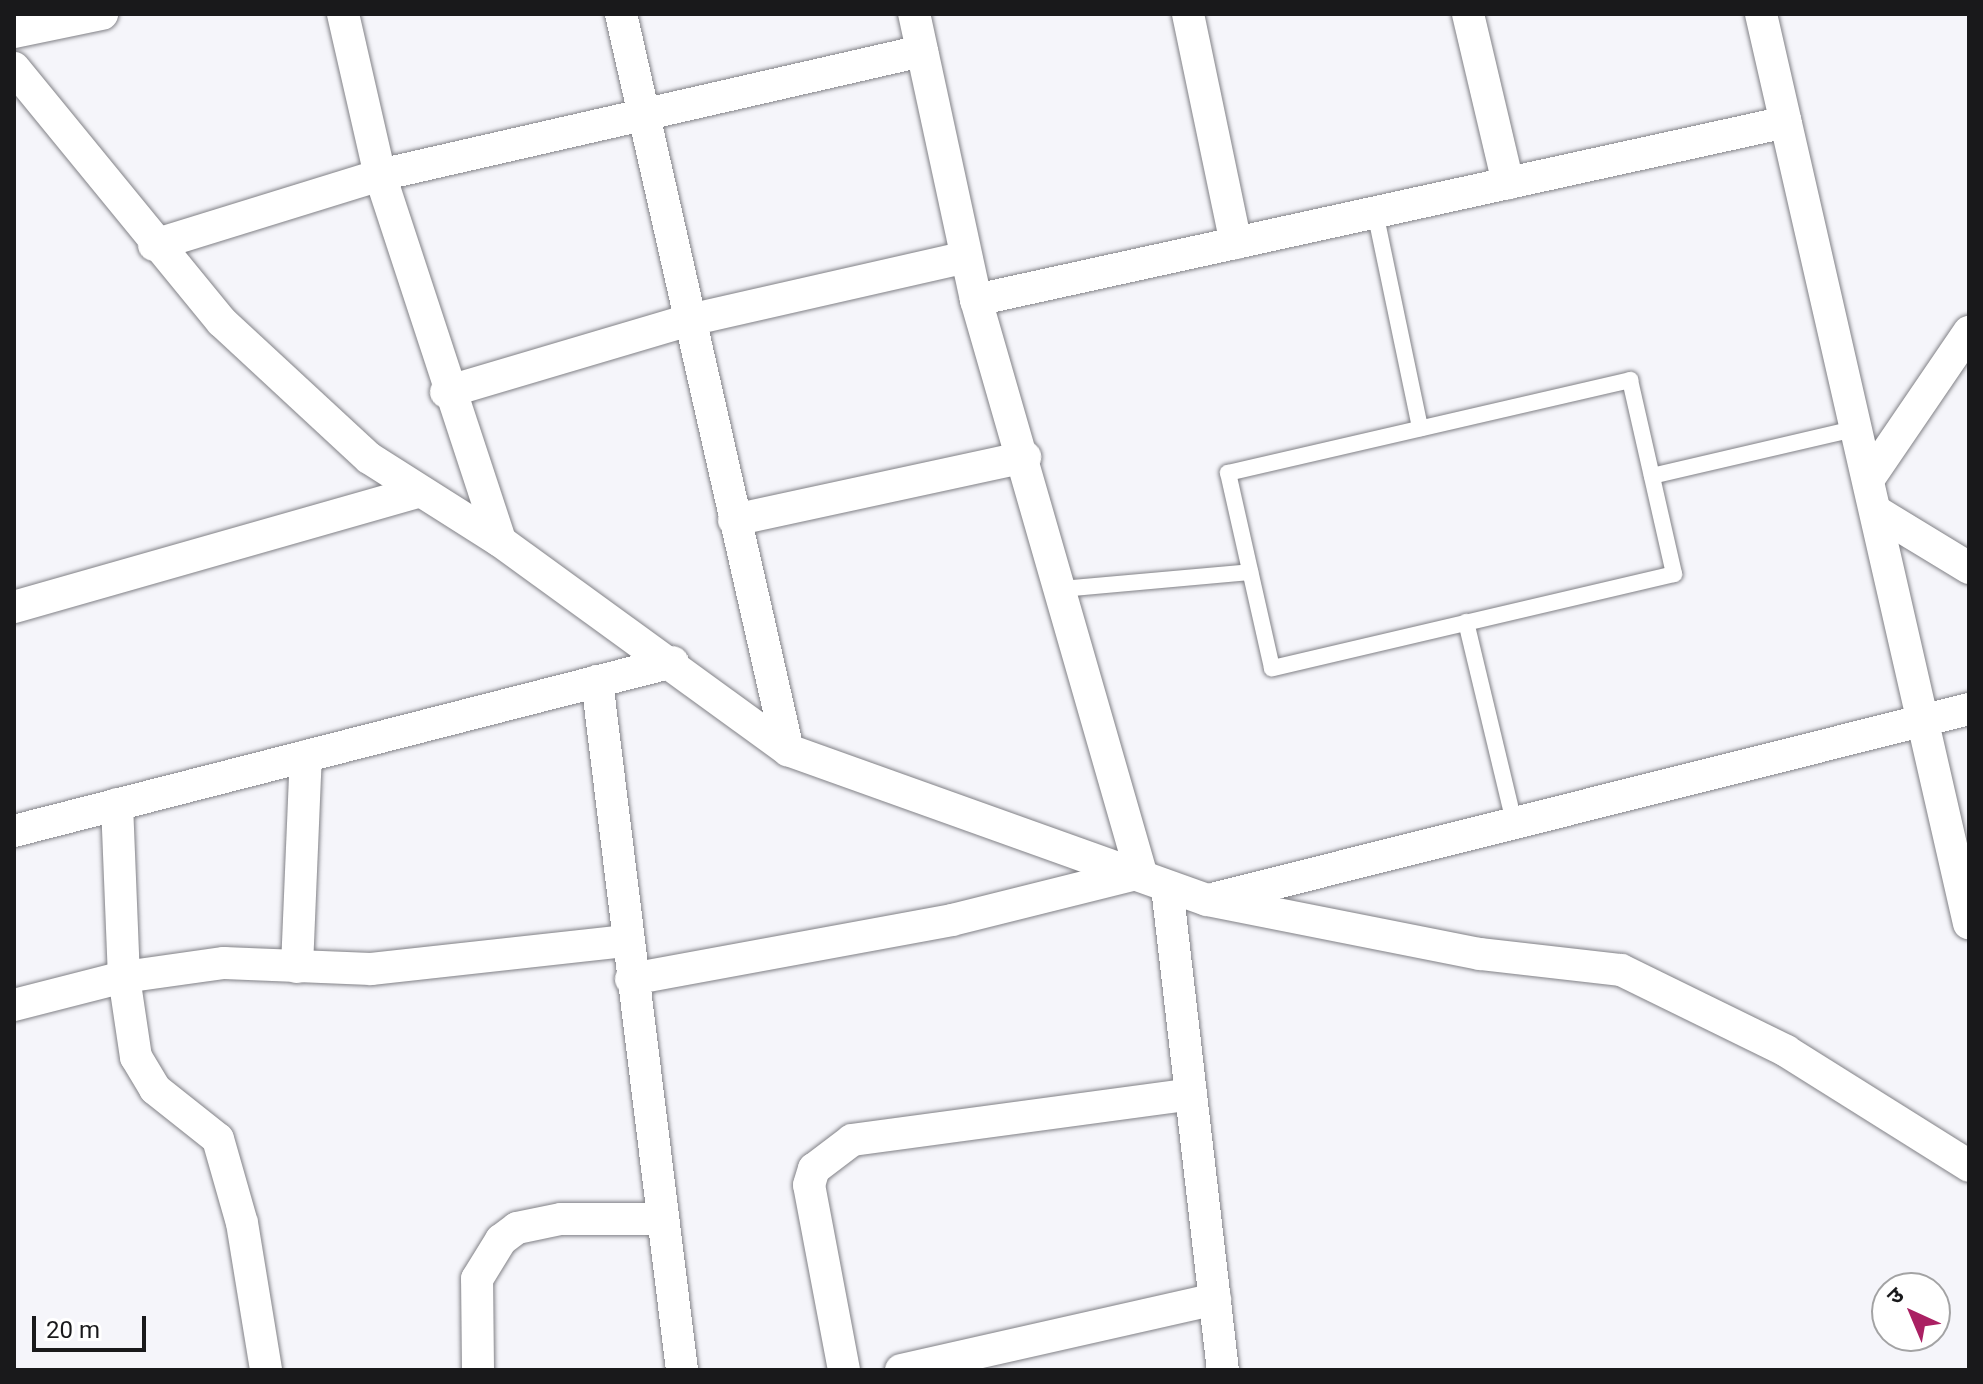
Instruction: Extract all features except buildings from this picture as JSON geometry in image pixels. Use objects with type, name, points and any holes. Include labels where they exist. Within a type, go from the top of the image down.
[{"type":"street","points":[[14,32],[102,14]]},
{"type":"street","points":[[343,14],[380,175],[446,392],[500,541]]},
{"type":"street","points":[[621,14],[788,750]]},
{"type":"street","points":[[914,14],[976,300],[1025,457],[1061,589],[1154,880],[1191,1094],[1223,1370]]},
{"type":"street","points":[[1188,14],[1236,243]]},
{"type":"street","points":[[1468,14],[1508,183]]},
{"type":"street","points":[[1761,14],[1870,477],[1969,924]]},
{"type":"street","points":[[154,245],[380,175],[922,51]]},
{"type":"street","points":[[14,68],[154,245],[222,322],[369,458],[418,492],[500,541],[673,662],[788,750],[1207,900],[1480,954],[1621,970],[1786,1051],[1969,1166]]},
{"type":"street","points":[[976,300],[1786,122]]},
{"type":"street","points":[[446,392],[689,320],[966,257]]},
{"type":"street","points":[[1870,477],[1969,332]]},
{"type":"street","points":[[734,520],[1025,457]]},
{"type":"street","points":[[14,607],[418,492]]},
{"type":"street","points":[[1877,512],[1969,568]]},
{"type":"street","points":[[14,831],[673,662]]},
{"type":"street","points":[[597,681],[626,941],[682,1370]]},
{"type":"street","points":[[1207,900],[1969,709]]},
{"type":"street","points":[[297,967],[306,756]]},
{"type":"street","points":[[117,804],[124,977],[144,1075],[202,1121],[218,1139],[231,1172],[266,1370]]},
{"type":"street","points":[[631,979],[1154,880]]},
{"type":"street","points":[[14,1005],[124,977],[224,963],[371,969],[626,941]]},
{"type":"street","points":[[844,1370],[809,1185],[814,1169],[852,1140],[1191,1094]]},
{"type":"street","points":[[478,1370],[477,1279],[501,1240],[517,1228],[561,1219],[662,1219]]},
{"type":"street","points":[[901,1370],[1215,1299]]},
{"type":"lane","points":[[1375,212],[1420,428]]},
{"type":"lane","points":[[1630,380],[1674,574],[1272,668],[1228,473],[1420,428],[1630,380]]},
{"type":"lane","points":[[1652,476],[1858,428]]},
{"type":"lane","points":[[1061,589],[1250,572]]},
{"type":"lane","points":[[1466,622],[1514,822]]}]
